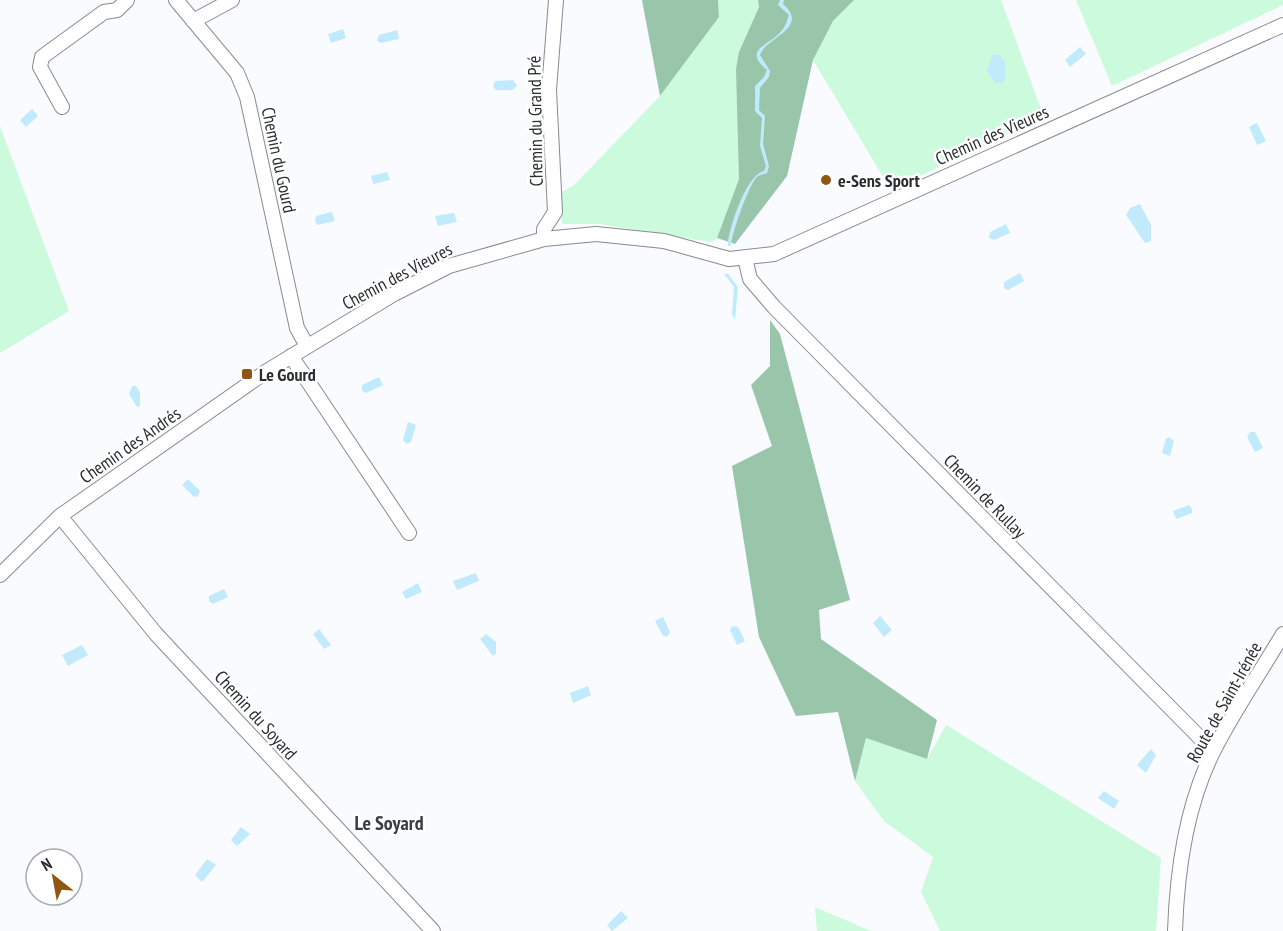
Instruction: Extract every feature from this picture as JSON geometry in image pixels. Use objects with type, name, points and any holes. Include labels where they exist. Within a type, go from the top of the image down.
[{"type":"street","points":[[62,107],[40,67],[42,57],[104,12],[117,9],[127,0]]},
{"type":"street","name":"Chemin du Gourd","points":[[176,0],[237,73],[247,97],[297,328],[307,346]]},
{"type":"street","points":[[193,21],[232,0]]},
{"type":"street","name":"Chemin du Grand Pré","points":[[544,239],[544,229],[555,212],[549,90],[556,0]]},
{"type":"street","name":"Chemin des Vieures","points":[[307,346],[394,294],[449,266],[544,239],[596,234],[664,241],[729,259],[774,254],[1283,25]]},
{"type":"street","name":"Chemin de Rullay","points":[[745,258],[750,279],[774,307],[1213,751]]},
{"type":"street","name":"Chemin des Andrés","points":[[0,575],[60,516],[307,346]]},
{"type":"street","points":[[291,356],[410,533]]},
{"type":"street","name":"Chemin du Soyard","points":[[60,516],[156,634],[433,931]]},
{"type":"street","name":"Route de Saint-Irénée","points":[[1175,931],[1183,845],[1200,784],[1213,751],[1283,634]]},
{"type":"green space","points":[[642,0],[718,0],[719,17],[660,96]]},
{"type":"green space","points":[[718,0],[758,0],[759,7],[739,52],[739,179],[717,238],[711,242],[599,224],[562,224],[561,192],[573,186],[660,96],[719,17]]},
{"type":"green space","points":[[758,0],[854,0],[833,21],[813,60],[787,176],[735,244],[717,238],[739,179],[736,69],[739,52],[759,7]]},
{"type":"green space","points":[[854,0],[1001,0],[1044,117],[891,190],[813,60],[833,21]]},
{"type":"green space","points":[[1076,0],[1283,0],[1283,5],[1112,86]]},
{"type":"green space","points":[[0,126],[69,311],[0,353]]},
{"type":"green space","points":[[770,320],[780,334],[850,600],[819,610],[821,639],[937,720],[927,759],[866,738],[855,781],[838,712],[796,716],[759,637],[732,466],[772,446],[751,385],[770,366]]},
{"type":"green space","points":[[946,725],[1161,858],[1156,931],[940,931],[921,892],[933,857],[884,821],[855,781],[866,738],[927,759]]},
{"type":"green space","points":[[815,907],[871,931],[817,931]]},
{"type":"water","points":[[780,0],[784,0],[783,4],[790,12],[792,20],[784,32],[760,55],[770,71],[769,77],[760,88],[759,110],[765,116],[763,144],[769,166],[767,173],[758,176],[750,188],[737,220],[731,246],[728,246],[735,216],[745,192],[766,166],[760,146],[762,118],[755,111],[755,86],[767,70],[760,63],[757,52],[778,35],[786,24],[789,15],[778,5]]},
{"type":"water","points":[[343,29],[346,38],[331,43],[328,34]]},
{"type":"water","points":[[397,30],[399,39],[381,43],[377,41],[379,35]]},
{"type":"water","points":[[1080,47],[1086,54],[1070,67],[1065,60]]},
{"type":"water","points":[[992,55],[1000,55],[1005,61],[1005,79],[1002,83],[995,83],[987,71]]},
{"type":"water","points":[[513,80],[517,86],[512,90],[496,90],[493,87],[495,81]]},
{"type":"water","points":[[32,109],[38,116],[26,127],[20,120]]},
{"type":"water","points":[[1257,123],[1266,141],[1257,145],[1249,127]]},
{"type":"water","points":[[387,172],[390,180],[373,184],[371,176]]},
{"type":"water","points":[[1140,204],[1151,225],[1151,241],[1145,243],[1126,215],[1130,208]]},
{"type":"water","points":[[332,212],[335,221],[318,225],[315,222],[316,216]]},
{"type":"water","points":[[454,213],[457,222],[438,226],[435,216]]},
{"type":"water","points":[[1006,224],[1010,233],[994,240],[989,238],[990,232]]},
{"type":"water","points":[[1020,273],[1024,281],[1008,290],[1004,288],[1004,282]]},
{"type":"water","points":[[724,274],[728,274],[738,287],[735,320],[732,314],[734,287]]},
{"type":"water","points":[[379,377],[383,385],[366,393],[362,391],[362,385]]},
{"type":"water","points":[[132,386],[136,386],[140,392],[140,406],[137,407],[129,394]]},
{"type":"water","points":[[408,422],[416,425],[411,442],[407,444],[403,440]]},
{"type":"water","points":[[1250,432],[1255,432],[1263,448],[1255,452],[1247,437]]},
{"type":"water","points":[[1169,437],[1174,441],[1170,456],[1162,453],[1166,439]]},
{"type":"water","points":[[188,479],[200,491],[198,496],[194,497],[182,485]]},
{"type":"water","points":[[1189,505],[1192,513],[1176,519],[1173,511]]},
{"type":"water","points":[[476,573],[479,581],[457,590],[453,581]]},
{"type":"water","points":[[418,583],[422,592],[406,599],[402,592]]},
{"type":"water","points":[[224,589],[228,597],[213,604],[209,601],[209,596]]},
{"type":"water","points":[[880,616],[892,630],[884,637],[873,623]]},
{"type":"water","points":[[663,617],[670,632],[667,637],[663,636],[655,621]]},
{"type":"water","points":[[732,626],[738,627],[745,641],[737,645],[730,630]]},
{"type":"water","points":[[319,629],[331,645],[324,649],[313,634]]},
{"type":"water","points":[[486,634],[496,642],[496,653],[493,656],[480,639]]},
{"type":"water","points":[[82,645],[88,655],[68,666],[62,655]]},
{"type":"water","points":[[588,686],[591,695],[573,703],[570,693]]},
{"type":"water","points":[[1151,749],[1156,755],[1146,773],[1137,765]]},
{"type":"water","points":[[1104,791],[1119,801],[1114,809],[1098,798]]},
{"type":"water","points":[[241,827],[250,834],[237,846],[231,840]]},
{"type":"water","points":[[207,859],[216,865],[202,882],[195,875]]},
{"type":"water","points":[[621,911],[628,918],[612,931],[607,925]]},
{"type":"place","name":"e-Sens Sport","points":[[826,180]]},
{"type":"place","name":"Le Gourd","points":[[247,374]]},
{"type":"district","name":"Le Soyard","points":[[389,823]]}]
